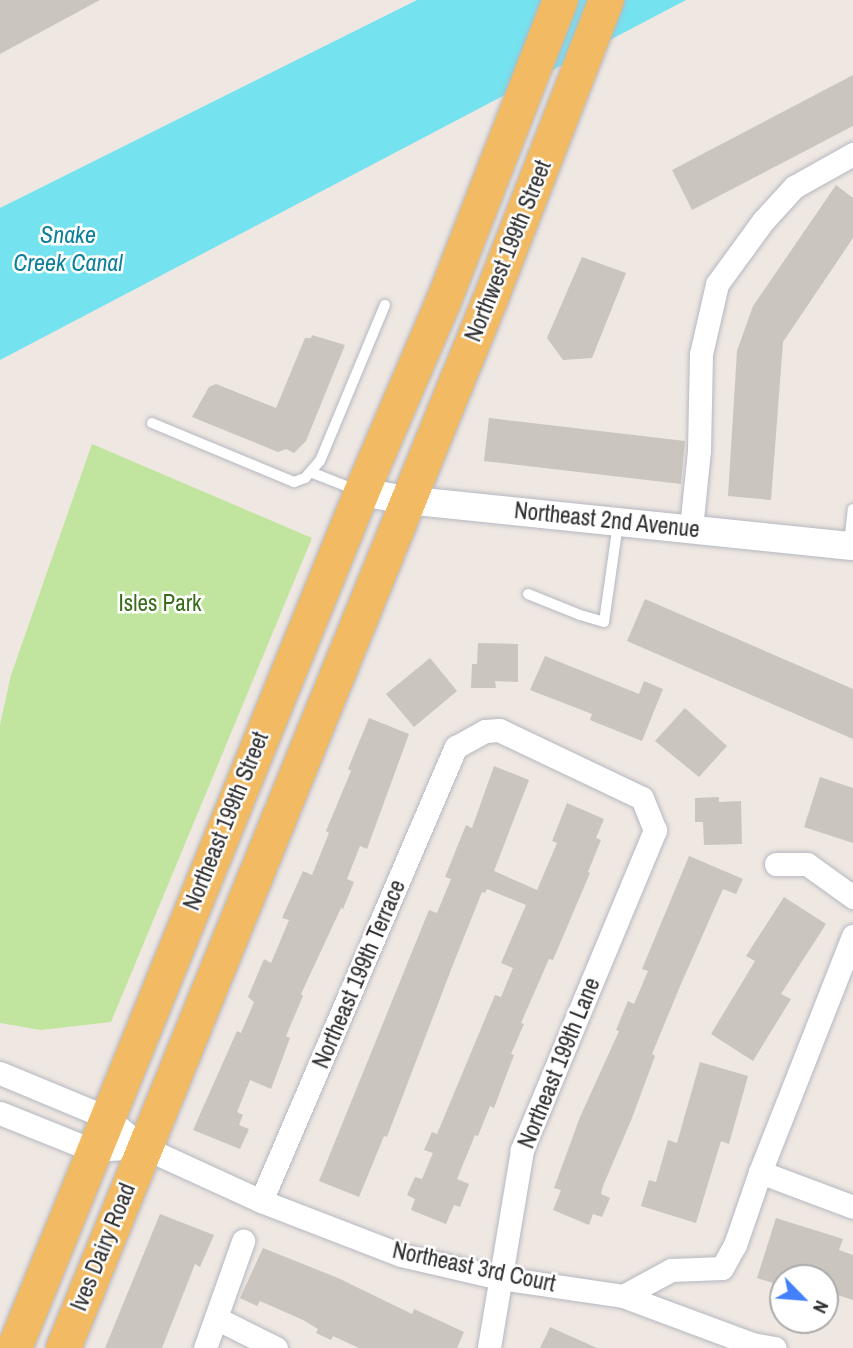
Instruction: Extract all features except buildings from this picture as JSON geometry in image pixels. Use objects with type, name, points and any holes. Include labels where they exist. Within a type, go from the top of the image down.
[{"type":"main road","name":"Northwest 199th Street","points":[[361,492],[443,301],[559,0]]},
{"type":"main road","name":"Northwest 199th Street","points":[[407,500],[489,301],[606,0]]},
{"type":"main road","name":"Northeast 199th Street","points":[[92,1150],[361,492]]},
{"type":"main road","name":"Northeast 199th Street","points":[[143,1147],[407,500]]},
{"type":"main road","name":"Ives Dairy Road","points":[[63,1348],[143,1147]]},
{"type":"main road","name":"Ives Dairy Road","points":[[14,1348],[92,1150]]},
{"type":"street","points":[[691,528],[699,450],[701,354],[717,284],[763,221],[794,187],[853,154]]},
{"type":"street","name":"Northeast 2nd Avenue","points":[[361,492],[407,500],[851,545]]},
{"type":"street","name":"Northeast 199th Lane","points":[[456,747],[485,731],[499,730],[642,798],[655,830],[522,1150],[501,1348]]},
{"type":"street","name":"Northeast 199th Terrace","points":[[261,1201],[456,747]]},
{"type":"street","points":[[776,864],[807,864],[853,897]]},
{"type":"street","points":[[623,1296],[671,1270],[722,1268],[735,1245],[760,1172],[853,936]]},
{"type":"street","points":[[0,1073],[106,1117],[143,1147]]},
{"type":"street","points":[[0,1112],[92,1150],[143,1147]]},
{"type":"street","name":"Northeast 3rd Court","points":[[143,1147],[261,1201],[401,1255],[507,1279],[623,1296],[751,1346],[775,1348]]},
{"type":"street","points":[[760,1172],[853,1207]]},
{"type":"street","points":[[205,1348],[243,1241]]},
{"type":"street","name":"Northeast 199th Lane","points":[[489,1348],[507,1279]]},
{"type":"street","points":[[216,1318],[276,1348]]},
{"type":"lane","points":[[152,423],[294,482],[313,473],[385,304]]},
{"type":"lane","points":[[313,473],[361,492]]},
{"type":"lane","points":[[851,545],[853,509]]},
{"type":"lane","points":[[528,594],[604,622],[618,521]]},
{"type":"green space","name":"Isles Park","points":[[92,444],[312,538],[111,1022],[41,1030],[0,1023],[0,725],[11,675]]},
{"type":"water","name":"Snake Creek Canal","points":[[417,0],[686,0],[0,360],[0,208]]}]
